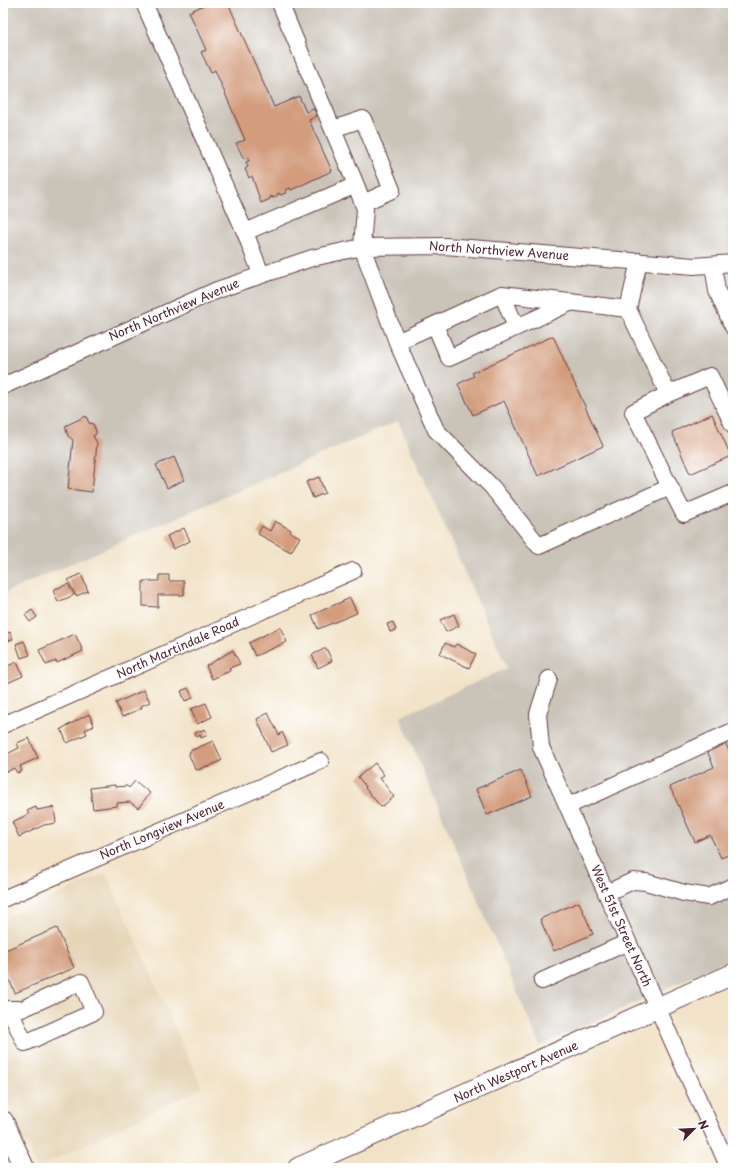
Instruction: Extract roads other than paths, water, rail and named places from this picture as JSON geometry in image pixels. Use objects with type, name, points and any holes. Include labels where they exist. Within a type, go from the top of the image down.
[{"type":"main road","name":"North Westport Avenue","points":[[298,1168],[658,1009],[733,974]]},
{"type":"main road","points":[[3,1121],[24,1168]]},
{"type":"street","points":[[144,3],[261,274]]},
{"type":"street","points":[[280,3],[363,203],[365,209],[362,247],[397,342],[436,430],[492,487],[540,546],[670,487]]},
{"type":"street","points":[[332,129],[363,118],[392,190],[363,203]]},
{"type":"street","points":[[244,232],[356,185]]},
{"type":"street","name":"North Northview Avenue","points":[[3,386],[210,293],[261,274],[312,258],[362,247],[445,246],[694,266],[733,263]]},
{"type":"street","points":[[639,262],[628,309],[668,394]]},
{"type":"street","points":[[713,265],[717,291],[733,327]]},
{"type":"street","points":[[397,342],[502,294],[628,309]]},
{"type":"street","points":[[502,294],[516,327]]},
{"type":"street","points":[[434,325],[449,358],[572,302]]},
{"type":"street","points":[[733,425],[710,376],[668,394],[633,412],[684,514],[733,493]]},
{"type":"street","name":"North Martindale Road","points":[[3,725],[353,571]]},
{"type":"street","name":"West 51st Street North","points":[[549,680],[538,714],[541,747],[729,1168]]},
{"type":"street","points":[[568,806],[733,731]]},
{"type":"street","name":"North Longview Avenue","points":[[3,899],[321,761]]},
{"type":"street","points":[[606,893],[633,881],[646,882],[684,893],[709,897],[733,886]]},
{"type":"street","points":[[542,981],[628,942]]},
{"type":"street","points":[[81,982],[94,1012],[25,1043],[6,1011],[22,1009],[81,982]]}]
